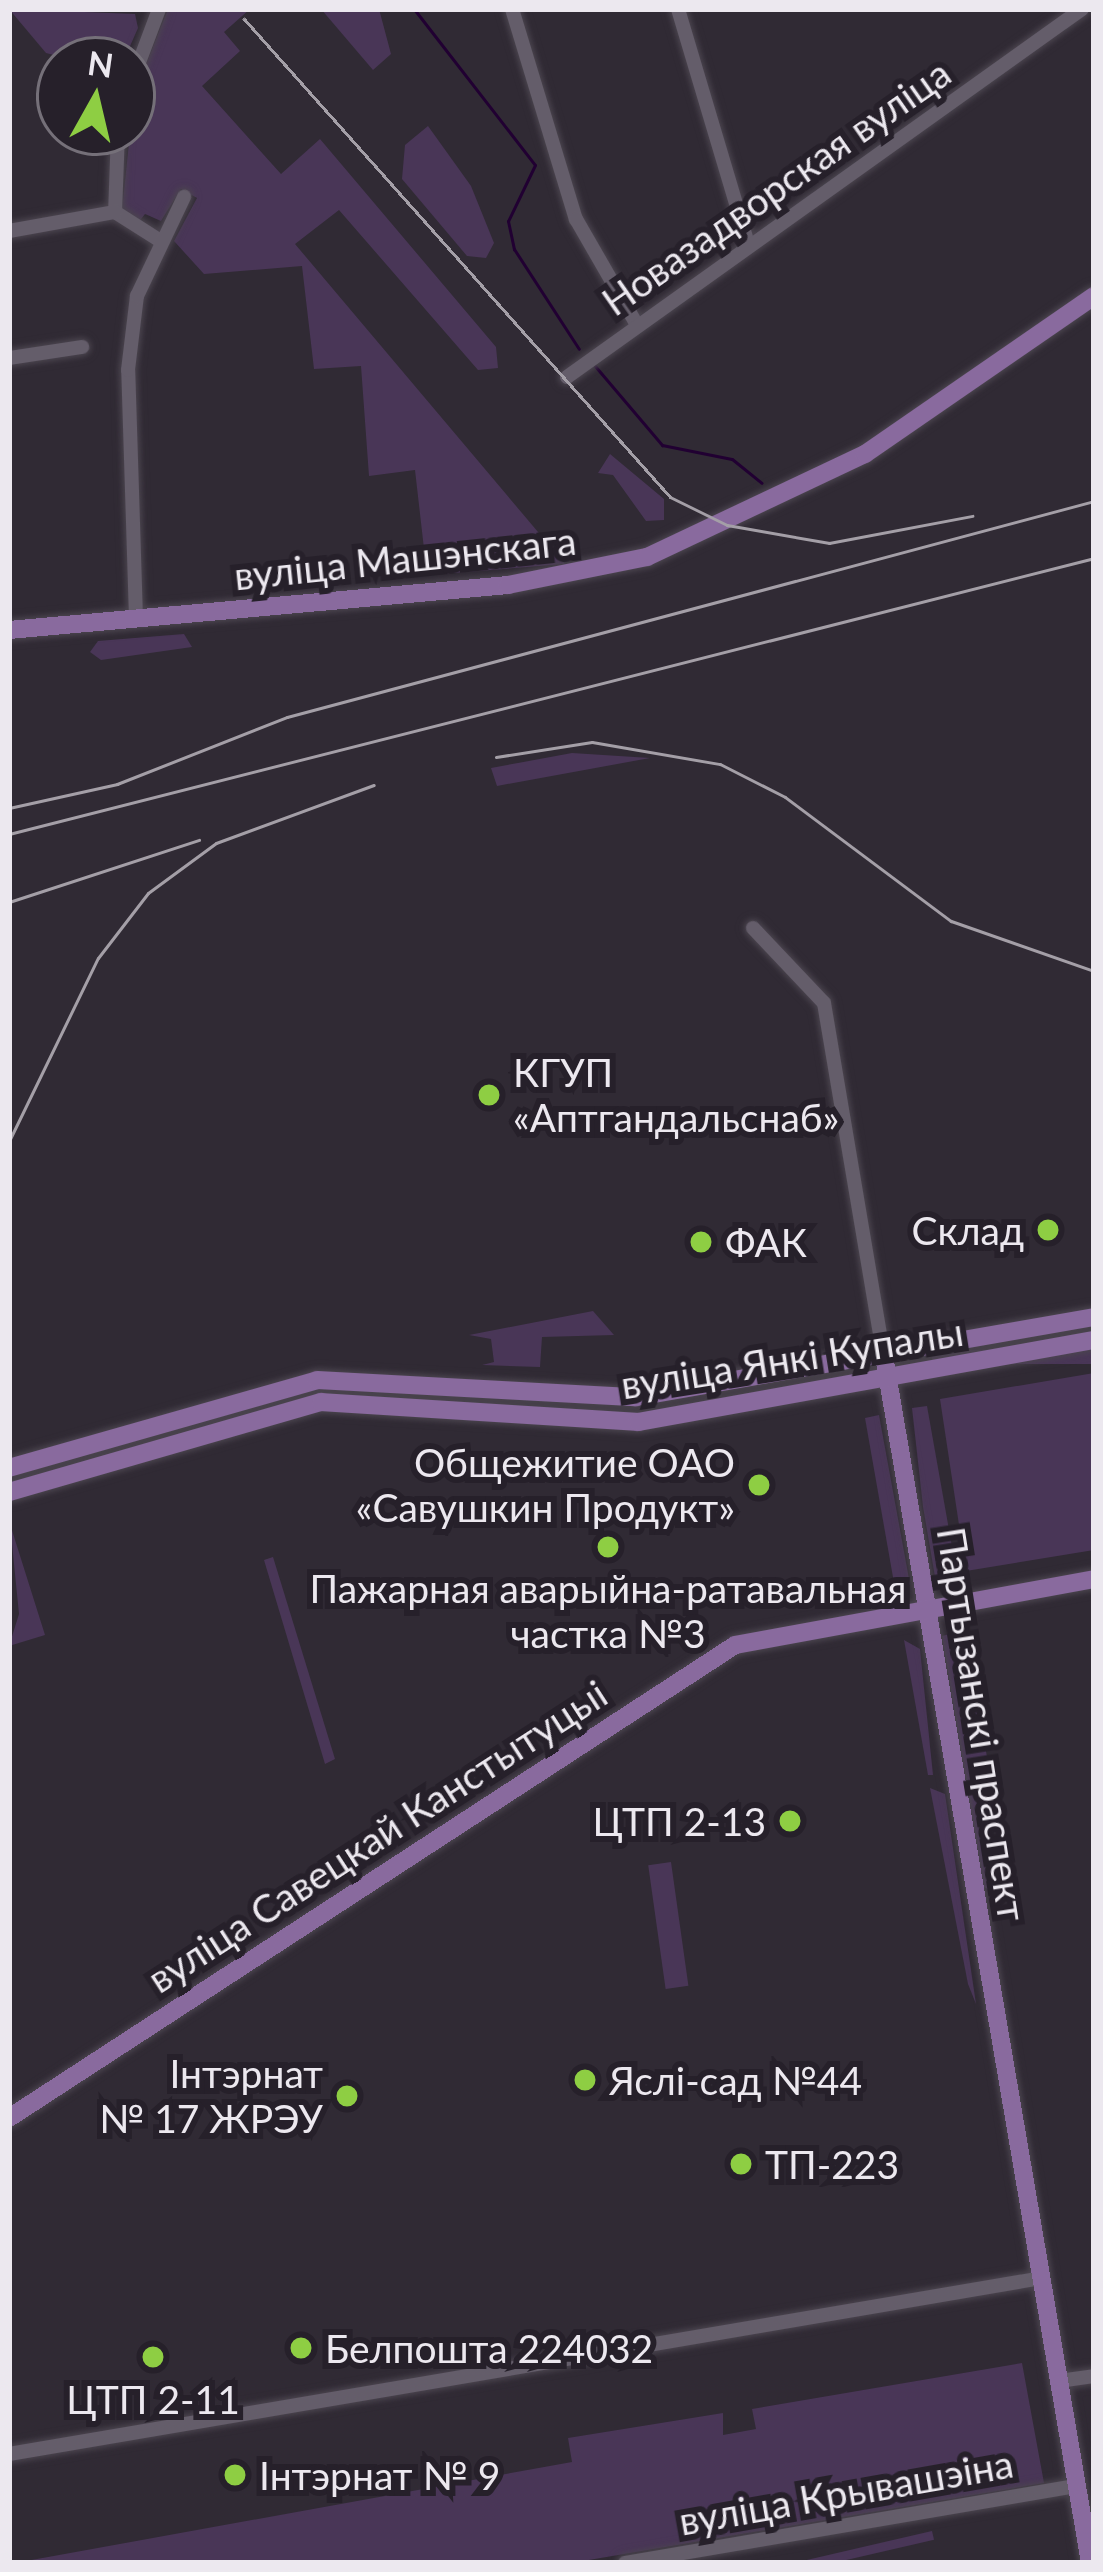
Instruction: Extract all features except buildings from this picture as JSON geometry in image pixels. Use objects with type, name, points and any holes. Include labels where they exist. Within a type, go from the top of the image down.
[{"type":"main road","name":"вуліца Машэнскага","points":[[9,630],[554,579],[685,545],[866,454],[1094,296]]},
{"type":"main road","name":"вуліца Янкі Купалы","points":[[9,1468],[317,1380],[610,1398],[884,1356],[1094,1317]]},
{"type":"main road","name":"вуліца Янкі Купалы","points":[[9,1492],[321,1402],[638,1422],[1094,1340]]},
{"type":"main road","name":"Партызанскі праспект","points":[[884,1356],[934,1608],[1090,2563]]},
{"type":"main road","points":[[317,1380],[321,1402]]},
{"type":"main road","name":"вуліца Савецкай Канстытуцыі","points":[[9,2118],[735,1645],[1094,1580]]},
{"type":"street","points":[[512,9],[575,219],[637,325]]},
{"type":"street","points":[[678,9],[749,247]]},
{"type":"street","name":"Новазадворская вуліца","points":[[567,376],[1082,9]]},
{"type":"street","points":[[116,212],[117,156]]},
{"type":"street","points":[[136,618],[128,370],[136,296],[159,240],[184,197]]},
{"type":"street","points":[[9,231],[116,212],[159,240]]},
{"type":"street","points":[[9,358],[82,347]]},
{"type":"street","name":"Партызанскі праспект","points":[[753,928],[824,1003],[884,1356]]},
{"type":"street","points":[[9,2453],[1042,2278]]},
{"type":"street","points":[[1059,2381],[1094,2376]]},
{"type":"street","name":"вуліца Крывашэіна","points":[[625,2563],[1077,2486]]},
{"type":"shaded area","points":[[9,9],[135,14],[138,28],[134,36],[36,36],[36,41]]},
{"type":"shaded area","points":[[168,9],[250,9],[224,32],[240,51],[202,86],[281,174],[320,139],[496,347],[498,368],[478,370],[339,210],[295,244],[565,564],[427,575],[415,470],[369,476],[361,366],[314,369],[302,266],[204,274],[174,241],[197,198],[181,189],[161,221],[145,214],[137,224],[122,210],[128,156],[156,156],[156,39]]},
{"type":"shaded area","points":[[321,9],[379,9],[391,54],[373,70]]},
{"type":"shaded area","points":[[428,126],[471,186],[494,243],[486,258],[467,256],[402,179],[405,145]]},
{"type":"shaded area","points":[[610,454],[664,499],[664,520],[646,521],[613,475],[598,473]]},
{"type":"shaded area","points":[[184,634],[192,647],[101,660],[90,652],[98,641]]},
{"type":"shaded area","points":[[572,753],[650,758],[497,786],[491,768]]},
{"type":"shaded area","points":[[593,1311],[614,1335],[542,1337],[540,1367],[482,1365],[494,1362],[491,1339],[469,1335]]},
{"type":"shaded area","points":[[932,1350],[1094,1350],[1094,1364],[932,1364]]},
{"type":"shaded area","points":[[1094,1373],[1094,1550],[966,1571],[940,1399]]},
{"type":"shaded area","points":[[927,1406],[959,1586],[953,1588],[935,1577],[923,1507],[912,1408]]},
{"type":"shaded area","points":[[879,1415],[910,1584],[897,1600],[865,1418]]},
{"type":"shaded area","points":[[10,1524],[45,1635],[9,1646],[19,1614]]},
{"type":"shaded area","points":[[273,1557],[335,1759],[325,1764],[264,1560]]},
{"type":"shaded area","points":[[965,1630],[995,1803],[983,1819],[995,1893],[984,1887],[942,1636]]},
{"type":"shaded area","points":[[904,1640],[920,1649],[933,1775],[928,1775]]},
{"type":"shaded area","points":[[930,1788],[945,1794],[976,2004],[968,1984]]},
{"type":"shaded area","points":[[671,1862],[688,1986],[666,1989],[648,1865]]},
{"type":"shaded area","points":[[1022,2363],[1044,2483],[571,2563],[15,2563],[572,2462],[568,2438],[723,2413],[723,2435],[756,2429],[752,2409]]},
{"type":"shaded area","points":[[932,2531],[934,2540],[833,2563],[793,2563]]},
{"type":"waterway","points":[[414,9],[535,165],[508,221],[514,249],[579,349]]},
{"type":"waterway","points":[[595,366],[662,445],[732,459],[762,483]]},
{"type":"railway","points":[[244,19],[670,497],[727,525],[829,543],[972,516]]},
{"type":"railway","points":[[9,808],[117,784],[287,717],[1094,501]]},
{"type":"railway","points":[[9,834],[1094,558]]},
{"type":"railway","points":[[496,757],[592,742],[720,764],[785,797],[951,921],[1094,971]]},
{"type":"railway","points":[[9,1141],[98,958],[148,893],[216,843],[374,785]]},
{"type":"railway","points":[[9,902],[199,840]]},
{"type":"place","name":"КГУП «Аптгандальснаб»","points":[[489,1095]]},
{"type":"place","name":"Склад","points":[[1048,1230]]},
{"type":"place","name":"ФАК","points":[[701,1242]]},
{"type":"place","name":"Общежитие ОАО «Савушкин Продукт»","points":[[759,1485]]},
{"type":"place","name":"Пажарная аварыйна-ратавальная частка №3","points":[[608,1547]]},
{"type":"place","name":"ЦТП 2-13","points":[[790,1821]]},
{"type":"place","name":"Яслі-сад №44","points":[[585,2080]]},
{"type":"place","name":"Інтэрнат № 17 ЖРЭУ","points":[[347,2096]]},
{"type":"place","name":"ТП-223","points":[[741,2164]]},
{"type":"place","name":"Белпошта 224032","points":[[301,2348]]},
{"type":"place","name":"ЦТП 2-11","points":[[153,2357]]},
{"type":"place","name":"Інтэрнат № 9","points":[[235,2475]]}]
